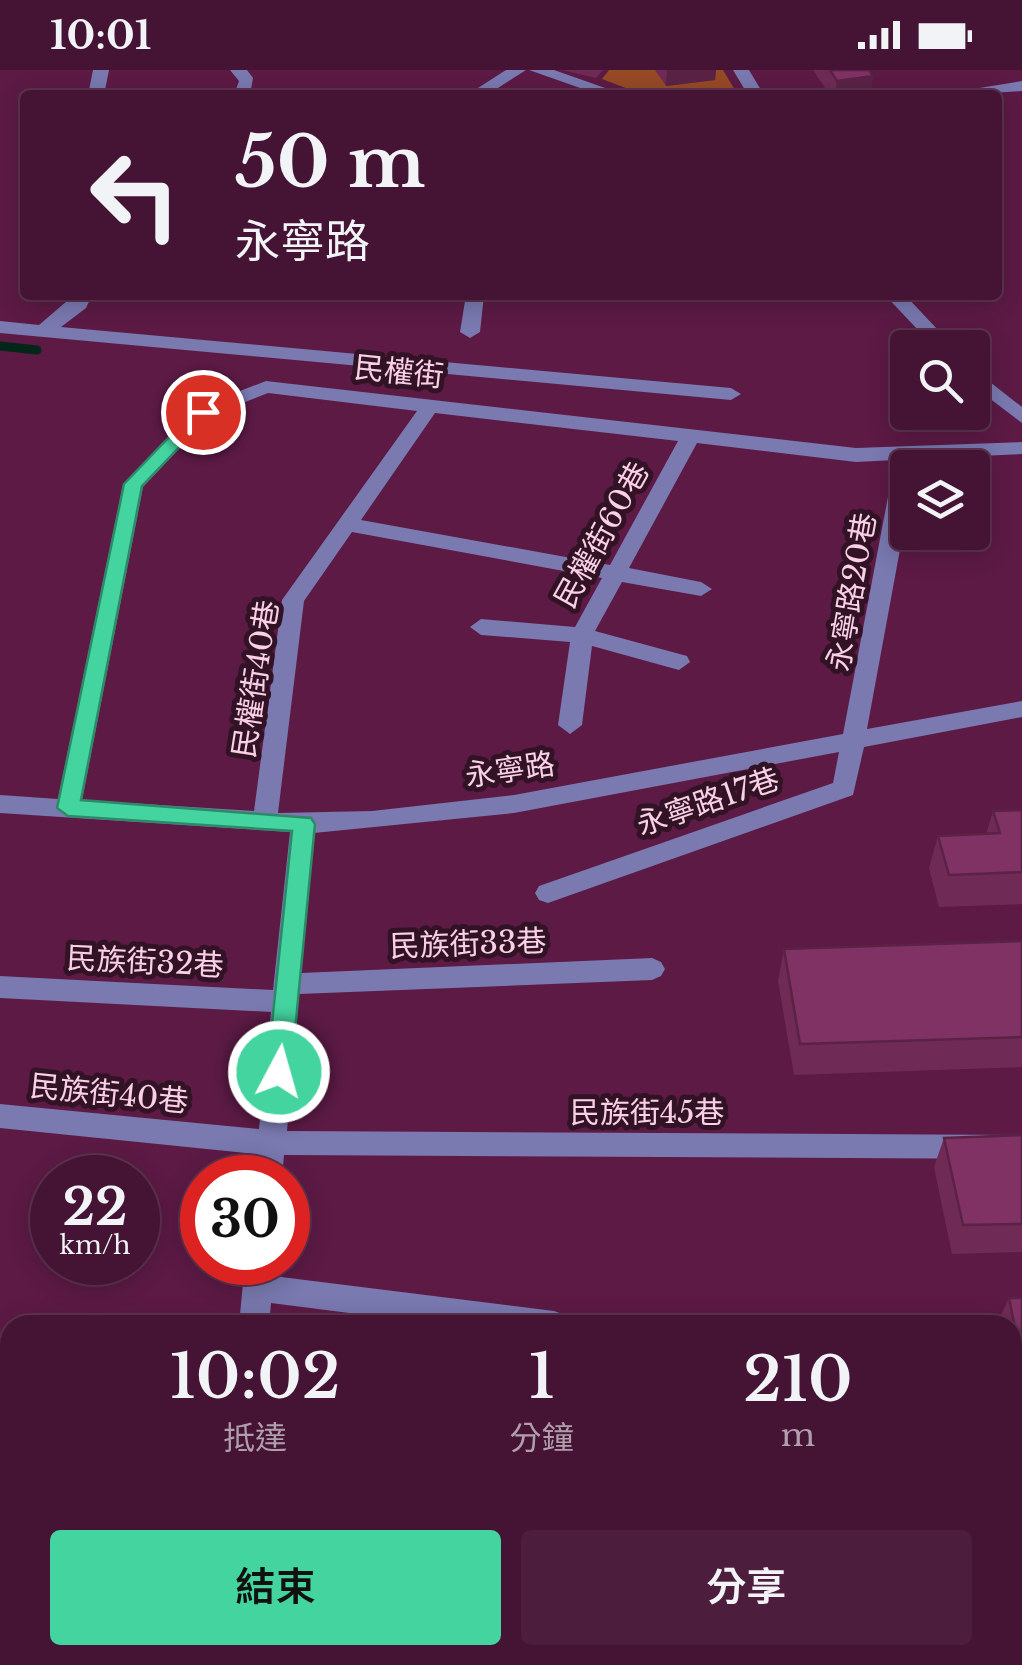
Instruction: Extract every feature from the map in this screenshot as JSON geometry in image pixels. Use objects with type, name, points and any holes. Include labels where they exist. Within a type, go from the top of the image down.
[{"type":"street","points":[[484,90],[518,70]]},
{"type":"street","points":[[537,70],[596,90]]},
{"type":"street","points":[[43,331],[81,300]]},
{"type":"street","points":[[470,332],[474,300]]},
{"type":"street","points":[[899,300],[928,330]]},
{"type":"street","points":[[0,327],[731,394]]},
{"type":"street","name":"民權街","points":[[68,808],[133,484],[203,412],[266,388],[856,455],[890,453]]},
{"type":"street","points":[[990,389],[1022,417]]},
{"type":"street","name":"民權街40巷","points":[[266,822],[294,600],[430,406]]},
{"type":"street","name":"民權街60巷","points":[[570,726],[582,635],[690,436]]},
{"type":"street","name":"民權街","points":[[964,450],[1022,448]]},
{"type":"street","points":[[346,524],[701,589]]},
{"type":"street","name":"永寧路20巷","points":[[856,742],[890,545]]},
{"type":"street","points":[[481,627],[582,635],[678,662]]},
{"type":"street","name":"永寧路","points":[[0,804],[304,824],[514,804],[1022,709]]},
{"type":"street","name":"永寧路17巷","points":[[548,893],[844,790],[856,742]]},
{"type":"street","points":[[271,1155],[304,824]]},
{"type":"street","name":"民族街33巷","points":[[287,993],[652,969]]},
{"type":"street","name":"民族街32巷","points":[[0,986],[287,993]]},
{"type":"street","name":"民族街40巷","points":[[0,1116],[272,1144]]},
{"type":"street","name":"民族街45巷","points":[[272,1144],[1022,1147]]},
{"type":"street","points":[[310,1284],[495,1315]]},
{"type":"street","points":[[255,1315],[258,1285]]},
{"type":"shaded area","points":[[609,70],[723,70],[735,90],[631,90],[602,79]]},
{"type":"building","points":[[830,70],[869,70],[873,76],[837,81]]},
{"type":"building","points":[[1022,810],[1022,872],[949,875],[938,836],[1000,833],[993,811]]},
{"type":"building","points":[[1022,941],[1022,1037],[800,1044],[784,949]]},
{"type":"building","points":[[1022,1135],[1022,1224],[963,1225],[944,1138]]},
{"type":"building","points":[[1009,1298],[1022,1298],[1022,1315],[1012,1315]]},
{"type":"waterway","points":[[0,346],[37,350]]},
{"type":"route","points":[[203,412],[133,484],[68,808],[304,824],[279,1072]]}]
